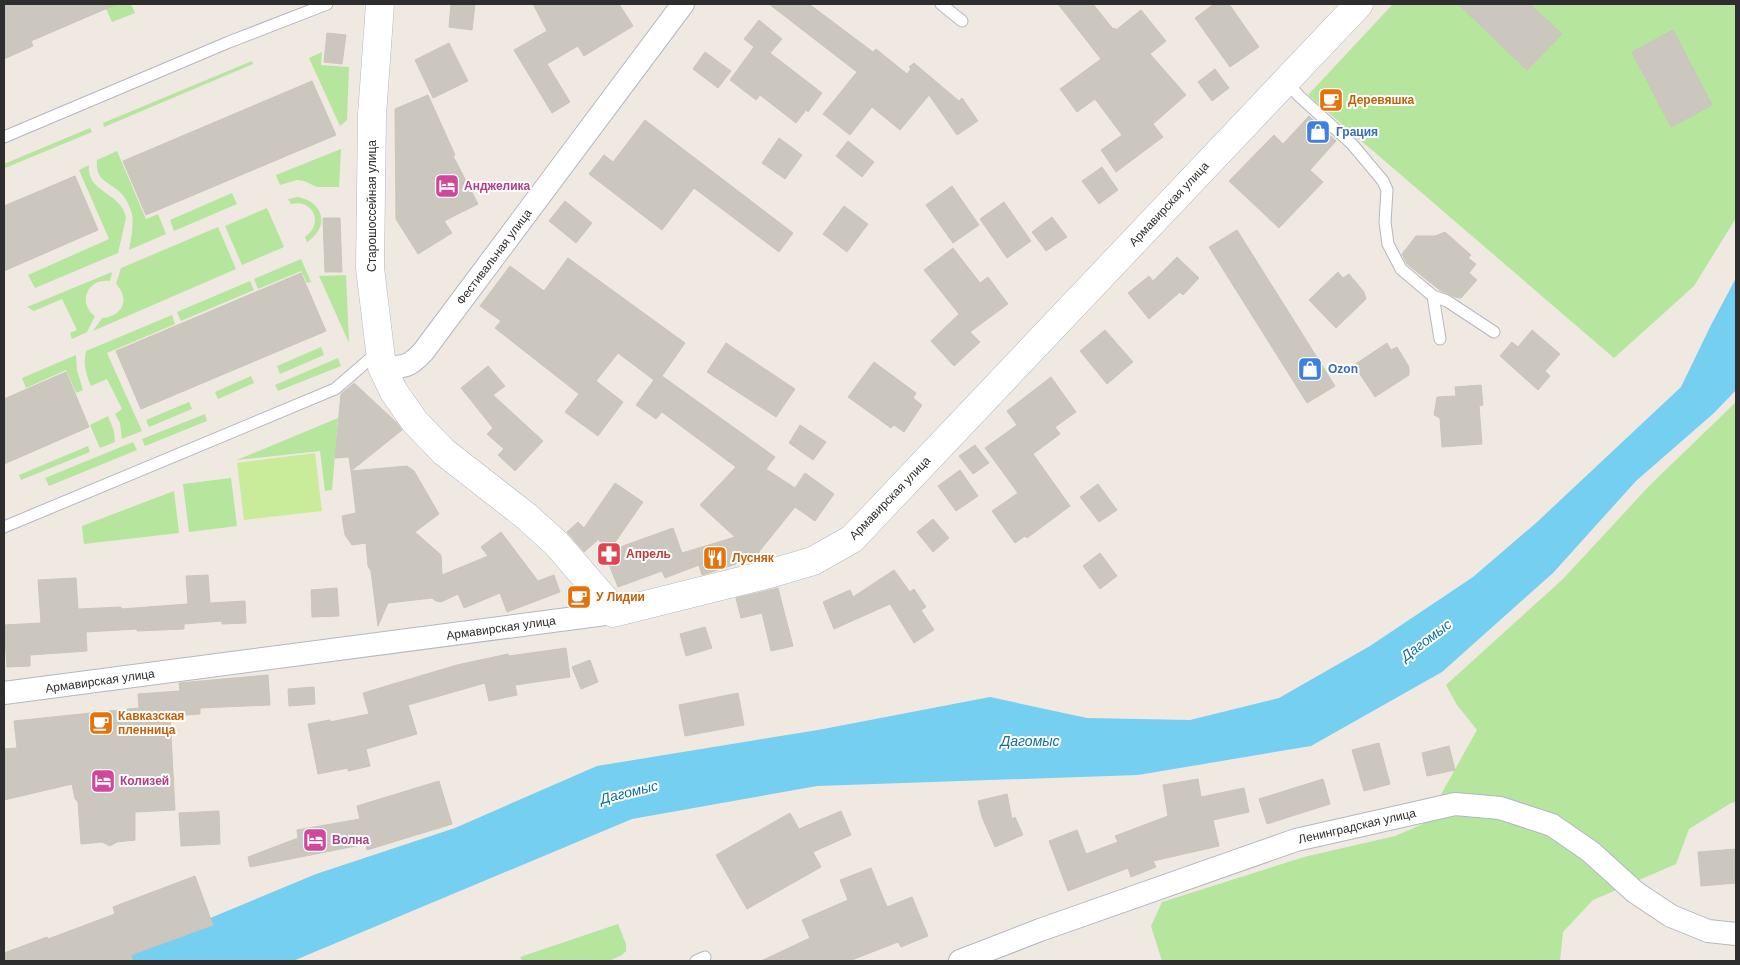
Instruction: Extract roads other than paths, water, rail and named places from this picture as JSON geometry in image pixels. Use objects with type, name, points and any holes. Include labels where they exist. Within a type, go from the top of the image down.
[{"type":"street","name":"Старошоссейная улица","points":[[380,4],[372,115],[370,268],[381,359],[394,392],[415,422],[444,452],[526,516],[556,543],[602,595],[613,613]]},
{"type":"street","name":"Фестивальная улица","points":[[381,359],[404,367],[423,352],[683,4]]},
{"type":"street","name":"Армавирская улица","points":[[4,693],[613,613],[769,574],[813,561],[852,539],[1359,4]]},
{"type":"street","name":"Ленинградская улица","points":[[960,961],[1040,930],[1296,840],[1455,804],[1500,808],[1552,825],[1591,852],[1635,892],[1671,916],[1708,931],[1736,934]]},
{"type":"lane","points":[[4,137],[230,42],[327,4]]},
{"type":"lane","points":[[941,4],[962,21]]},
{"type":"lane","points":[[1286,81],[1299,96],[1352,144],[1383,181],[1387,190],[1385,222],[1388,244],[1401,269],[1434,296],[1447,301],[1494,332]]},
{"type":"lane","points":[[1434,296],[1440,339]]},
{"type":"lane","points":[[4,527],[334,389],[381,359]]},
{"type":"water","name":"Дагомыс","points":[[1736,278],[1736,390],[1714,413],[1636,481],[1553,573],[1442,672],[1311,746],[1138,775],[817,786],[632,819],[293,961],[107,961],[316,874],[455,828],[597,766],[818,730],[990,697],[1087,718],[1190,720],[1279,698],[1370,646],[1473,577],[1536,523],[1681,387]]},
{"type":"place","name":"Деревяшка","points":[[1331,100]]},
{"type":"place","name":"Грация","points":[[1318,132]]},
{"type":"place","name":"Анджелика","points":[[447,186]]},
{"type":"place","name":"Ozon","points":[[1310,369]]},
{"type":"place","name":"Апрель","points":[[609,554]]},
{"type":"place","name":"Лусняк","points":[[715,558]]},
{"type":"place","name":"У Лидии","points":[[579,597]]},
{"type":"place","name":"Кавказская пленница","points":[[101,723]]},
{"type":"place","name":"Колизей","points":[[103,781]]},
{"type":"place","name":"Волна","points":[[315,840]]}]
